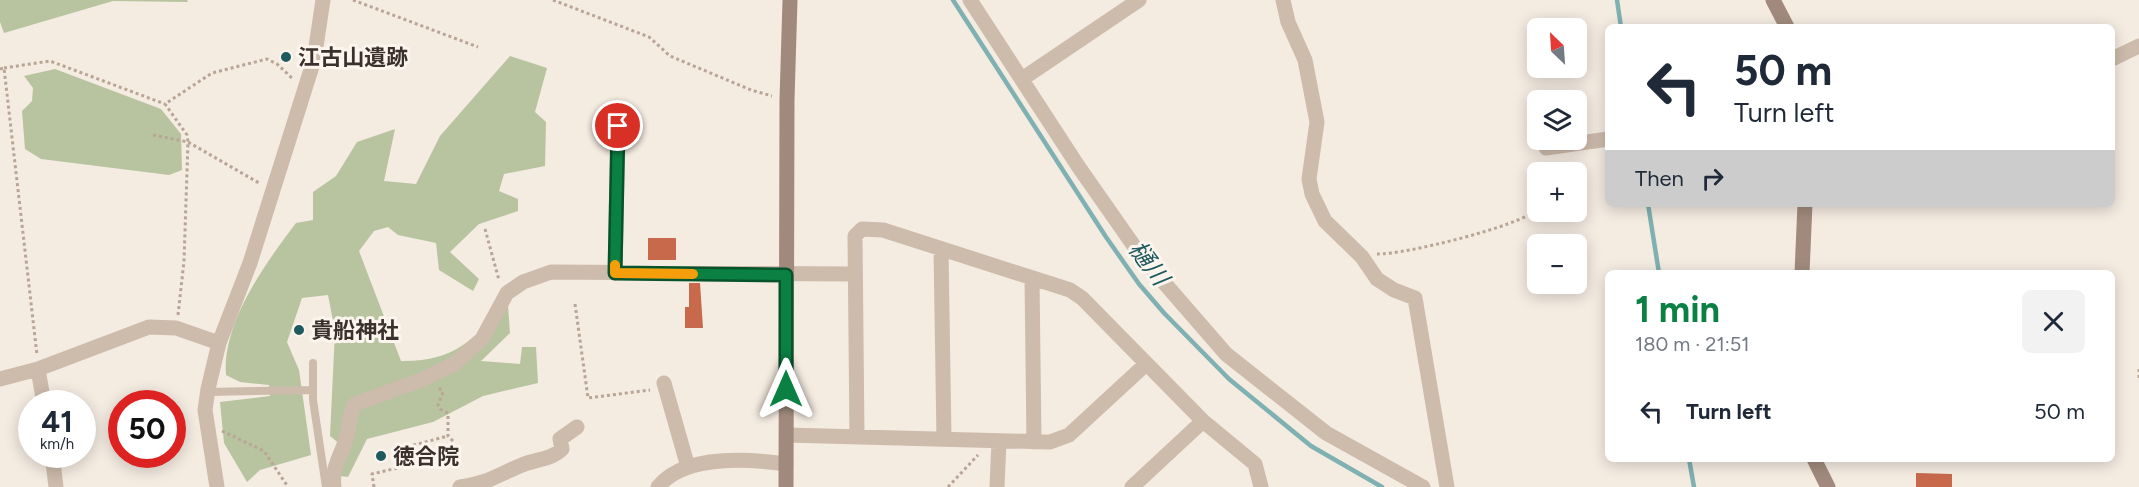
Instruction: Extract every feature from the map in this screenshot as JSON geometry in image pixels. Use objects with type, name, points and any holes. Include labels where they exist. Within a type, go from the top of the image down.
[{"type":"main road","points":[[786,487],[787,100],[790,0]]},
{"type":"main road","points":[[1773,0],[1785,24]]},
{"type":"main road","points":[[1802,270],[1805,207]]},
{"type":"main road","points":[[1816,462],[1828,487]]},
{"type":"street","points":[[217,487],[207,424],[207,392],[219,343],[250,263],[305,91],[314,60],[323,0]]},
{"type":"street","points":[[970,0],[1141,256],[1226,354],[1326,433],[1423,487]]},
{"type":"street","points":[[1022,79],[1139,0]]},
{"type":"street","points":[[1283,0],[1288,22],[1305,60],[1317,122],[1309,179],[1312,194],[1325,221],[1362,256],[1367,267],[1384,285],[1415,298],[1447,487]]},
{"type":"street","points":[[2115,58],[2139,46]]},
{"type":"street","points":[[615,273],[618,126]]},
{"type":"street","points":[[1587,142],[1605,139]]},
{"type":"street","points":[[858,437],[855,236],[862,229],[883,230],[1070,290],[1082,298],[1203,421],[1255,464],[1261,487]]},
{"type":"street","points":[[941,249],[944,439]]},
{"type":"street","points":[[331,487],[337,459],[347,436],[350,413],[355,404],[427,378],[454,364],[482,339],[505,295],[523,282],[551,272],[854,274]]},
{"type":"street","points":[[1032,278],[1034,442]]},
{"type":"street","points":[[0,379],[38,369],[149,327],[176,328],[219,343]]},
{"type":"street","points":[[787,435],[1050,442],[1069,435],[1146,364]]},
{"type":"street","points":[[38,369],[42,390]]},
{"type":"street","points":[[665,388],[688,467]]},
{"type":"street","points":[[1132,487],[1203,421]]},
{"type":"street","points":[[460,487],[487,485],[524,464],[557,454],[562,449],[560,439],[577,427]]},
{"type":"street","points":[[995,441],[997,487]]},
{"type":"street","points":[[658,487],[688,467],[727,460],[786,464]]},
{"type":"street","points":[[54,468],[56,487]]},
{"type":"lane","points":[[313,363],[313,390],[331,487]]},
{"type":"lane","points":[[207,392],[313,390]]},
{"type":"path","points":[[352,0],[478,47]]},
{"type":"path","points":[[553,0],[649,37],[670,56],[751,90],[787,100]]},
{"type":"path","points":[[165,104],[212,73],[267,59],[277,64],[305,91]]},
{"type":"path","points":[[38,369],[2,68],[50,61],[165,104],[187,135],[184,261],[176,328]]},
{"type":"path","points":[[153,135],[188,142],[273,190]]},
{"type":"path","points":[[1362,256],[1409,252],[1520,219],[1527,215]]},
{"type":"path","points":[[484,229],[505,295]]},
{"type":"path","points":[[575,304],[588,398],[665,388]]},
{"type":"path","points":[[2139,369],[2139,379]]},
{"type":"path","points":[[427,378],[432,386],[441,388],[443,392],[438,405],[440,410],[448,413],[448,436],[455,444]]},
{"type":"path","points":[[207,424],[254,444],[264,451],[288,487]]},
{"type":"path","points":[[374,487],[372,474],[414,464],[410,446],[448,436]]},
{"type":"path","points":[[948,487],[995,441]]},
{"type":"green space","points":[[0,0],[187,0],[188,2],[113,1],[4,33],[0,22]]},
{"type":"green space","points":[[510,56],[547,68],[535,112],[546,122],[545,166],[504,174],[499,191],[518,199],[518,211],[479,224],[450,252],[479,279],[473,291],[439,270],[436,243],[398,235],[388,227],[374,231],[359,251],[401,361],[435,358],[460,347],[508,306],[510,333],[481,361],[520,364],[522,347],[536,347],[538,383],[483,396],[433,422],[367,439],[348,477],[340,476],[346,449],[330,436],[335,331],[328,295],[302,298],[287,342],[299,370],[311,455],[260,470],[247,482],[224,443],[220,402],[270,396],[269,385],[240,382],[226,375],[231,335],[238,315],[259,275],[296,223],[313,220],[313,192],[336,176],[357,142],[395,129],[384,181],[416,184],[440,136]]},
{"type":"green space","points":[[55,69],[161,109],[181,134],[182,170],[169,175],[41,159],[25,149],[22,111],[32,101],[33,88],[24,76]]},
{"type":"building","points":[[648,238],[676,238],[676,260],[648,260]]},
{"type":"building","points":[[689,283],[700,283],[703,328],[685,328],[685,307],[689,307]]},
{"type":"building","points":[[1916,473],[1952,474],[1952,487],[1916,487]]},
{"type":"waterway","name":"樋川","points":[[953,0],[1106,237],[1139,284],[1164,313],[1229,379],[1311,446],[1382,487]]},
{"type":"waterway","points":[[1617,0],[1621,24]]},
{"type":"waterway","points":[[1648,207],[1659,270]]},
{"type":"waterway","points":[[1690,462],[1694,487]]},
{"type":"slow traffic","points":[[615,265],[615,273],[693,274]]},
{"type":"place","name":"江古山遺跡","points":[[286,57]]},
{"type":"place","name":"貴船神社","points":[[299,330]]},
{"type":"place","name":"徳合院","points":[[381,456]]},
{"type":"route","points":[[618,126],[615,273],[786,275],[786,389]]}]
